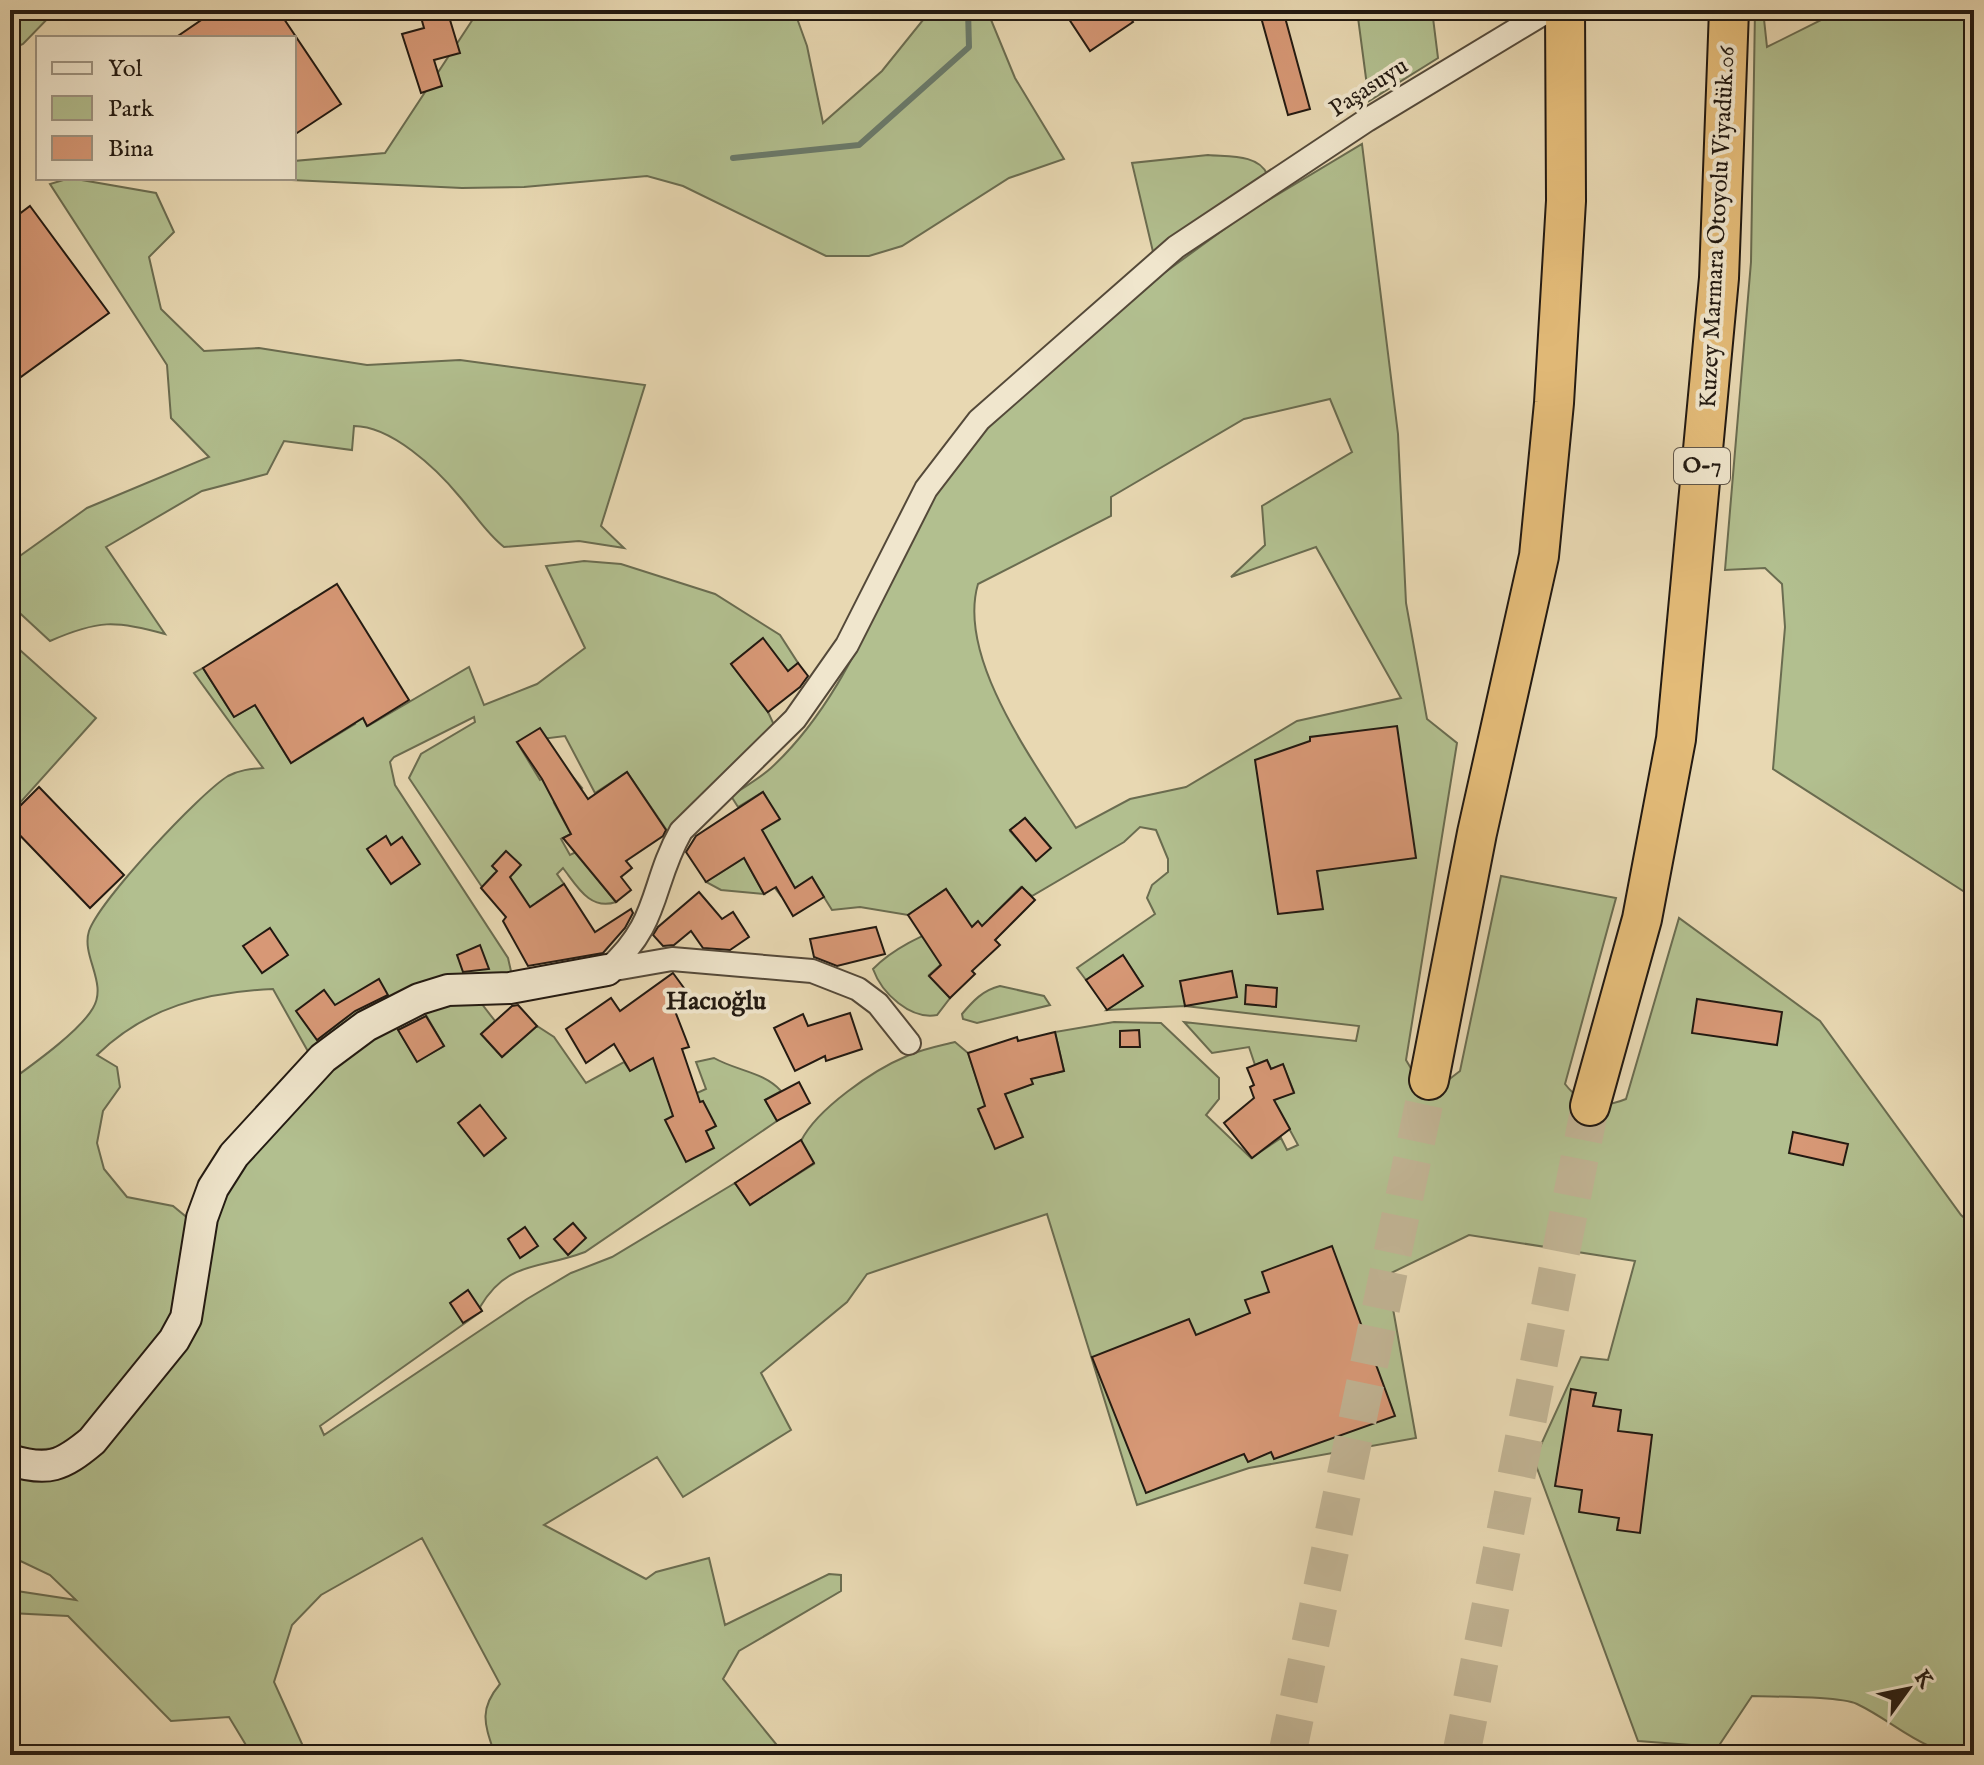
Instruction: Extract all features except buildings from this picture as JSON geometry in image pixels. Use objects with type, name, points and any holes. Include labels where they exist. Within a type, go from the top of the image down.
[{"type":"highway","points":[[1429,1080],[1477,833],[1539,556],[1554,403],[1566,201],[1565,10]]},
{"type":"highway","name":"Kuzey Marmara Otoyolu Viyadük.06","points":[[1590,1106],[1642,919],[1676,739],[1719,278],[1729,10]]},
{"type":"street","name":"Paşasuyu","points":[[607,970],[642,932],[671,849],[681,831],[795,719],[847,645],[926,489],[979,420],[1176,247],[1367,120],[1549,10]]},
{"type":"street","points":[[10,1460],[39,1468],[49,1467],[78,1452],[174,1340],[186,1318],[202,1218],[213,1188],[234,1155],[265,1119],[346,1039],[387,1014],[448,990],[510,988],[672,959],[812,971],[858,989],[878,1004],[909,1043]]},
{"type":"green space","points":[[10,10],[56,10],[23,44],[10,50]]},
{"type":"green space","points":[[479,10],[794,10],[807,46],[823,123],[882,71],[931,10],[987,10],[1015,78],[1064,159],[1009,178],[902,246],[869,256],[826,256],[683,186],[647,176],[524,187],[462,188],[290,180],[296,180],[296,161],[385,153]]},
{"type":"green space","points":[[1357,10],[1432,10],[1438,58],[1369,101]]},
{"type":"green space","points":[[1755,10],[1763,10],[1767,47],[1841,10],[1974,10],[1974,898],[1773,769],[1785,627],[1782,584],[1765,568],[1725,570],[1751,262]]},
{"type":"green space","points":[[1362,144],[1398,434],[1406,603],[1427,719],[1457,743],[1406,1060],[1415,1075],[1447,1081],[1460,1071],[1501,876],[1616,898],[1565,1084],[1571,1091],[1592,1103],[1609,1104],[1626,1099],[1679,918],[1820,1021],[1961,1215],[1974,1226],[1974,1755],[1956,1754],[1925,1744],[1857,1704],[1806,1697],[1752,1696],[1718,1747],[1638,1741],[1534,1460],[1581,1357],[1608,1360],[1635,1261],[1469,1235],[1387,1275],[1416,1438],[1249,1468],[1137,1505],[1047,1214],[867,1274],[847,1302],[761,1373],[791,1430],[683,1497],[657,1457],[544,1525],[646,1579],[656,1572],[709,1558],[725,1625],[829,1574],[841,1575],[841,1591],[739,1651],[723,1679],[785,1755],[495,1755],[488,1735],[486,1710],[500,1684],[422,1538],[321,1595],[292,1625],[274,1682],[307,1755],[252,1755],[229,1717],[171,1721],[68,1616],[10,1613],[10,1590],[76,1600],[50,1575],[10,1556],[10,1477],[52,1479],[179,1347],[213,1228],[233,1172],[353,1048],[396,1026],[417,1061],[444,1046],[423,1010],[478,999],[495,1021],[481,1034],[502,1057],[537,1026],[554,1037],[586,1083],[624,1062],[630,1071],[656,1056],[697,1093],[706,1089],[696,1062],[714,1058],[767,1080],[781,1091],[765,1100],[777,1121],[585,1252],[525,1269],[502,1281],[480,1307],[482,1311],[320,1426],[324,1435],[571,1273],[612,1257],[735,1183],[750,1204],[814,1164],[801,1141],[820,1116],[847,1092],[878,1071],[925,1050],[955,1042],[968,1053],[984,1101],[1032,1084],[1029,1073],[1046,1067],[1048,1075],[1064,1071],[1055,1032],[1114,1022],[1161,1023],[1219,1078],[1219,1099],[1206,1115],[1251,1158],[1281,1138],[1287,1150],[1298,1145],[1278,1108],[1264,1104],[1294,1092],[1283,1065],[1271,1069],[1267,1060],[1255,1065],[1249,1047],[1212,1053],[1184,1022],[1356,1041],[1359,1026],[1185,1006],[1107,1010],[1143,986],[1123,956],[1086,980],[1077,968],[1155,914],[1147,898],[1152,885],[1168,872],[1168,859],[1156,830],[1140,827],[1124,842],[1032,896],[1021,887],[990,918],[1003,931],[995,940],[977,922],[953,945],[955,952],[929,975],[950,998],[937,1015],[917,1013],[899,1003],[883,987],[873,969],[904,945],[965,917],[946,889],[908,915],[860,907],[832,910],[812,878],[781,896],[775,888],[790,879],[772,849],[747,863],[764,894],[721,890],[706,882],[737,862],[749,837],[779,820],[763,792],[738,807],[731,796],[771,768],[820,711],[859,646],[927,510],[968,450],[997,418],[1164,273],[1245,214]],"holes":[[[1330,399],[1352,452],[1262,506],[1265,545],[1231,577],[1316,547],[1401,698],[1297,721],[1186,787],[1130,799],[1076,828],[1022,743],[989,678],[974,613],[978,584],[1111,516],[1111,497],[1244,419]],[[1025,818],[1050,848],[1036,860],[1010,831]]]},
{"type":"green space","points":[[1208,155],[1250,160],[1267,174],[1154,256],[1132,163]]},
{"type":"green space","points":[[81,180],[156,193],[174,232],[149,257],[161,309],[204,351],[259,348],[367,365],[460,360],[645,385],[601,526],[624,548],[579,541],[504,547],[449,485],[412,450],[383,433],[354,426],[352,450],[284,441],[267,474],[202,491],[106,547],[165,634],[133,626],[107,624],[81,629],[50,641],[10,604],[10,563],[87,508],[209,457],[171,418],[167,365],[50,184]]},
{"type":"green space","points":[[584,561],[621,564],[715,594],[780,635],[798,663],[787,675],[763,639],[731,664],[768,712],[775,727],[668,832],[627,772],[595,793],[565,736],[517,742],[540,780],[564,766],[582,788],[554,803],[571,834],[561,839],[570,855],[607,837],[587,866],[616,902],[607,904],[591,900],[563,868],[557,874],[564,884],[537,902],[559,935],[494,874],[482,887],[409,778],[421,754],[475,722],[474,717],[394,757],[390,762],[395,785],[508,958],[513,980],[310,1055],[273,989],[224,994],[178,1005],[136,1025],[97,1055],[117,1067],[120,1087],[103,1111],[97,1143],[104,1169],[127,1197],[173,1206],[190,1220],[170,1321],[87,1432],[56,1448],[34,1450],[10,1445],[10,1081],[67,1037],[93,1008],[98,989],[87,940],[97,916],[111,896],[152,849],[214,787],[236,772],[263,768],[194,673],[203,668],[234,717],[255,705],[291,763],[355,724],[288,615],[295,610],[368,726],[469,667],[484,705],[537,684],[585,648],[546,566]]},
{"type":"green space","points":[[21,651],[96,718],[10,814],[10,662]]},
{"type":"green space","points":[[1000,986],[1044,996],[1050,1005],[977,1023],[963,1019],[962,1014],[974,1000]]},
{"type":"waterway","points":[[733,158],[859,145],[969,47],[968,10]]},
{"type":"tunnel","points":[[1287,1755],[1429,1080]]},
{"type":"tunnel","points":[[1461,1755],[1590,1106]]},
{"type":"district","name":"Hacıoğlu","points":[[716,1001]]}]
